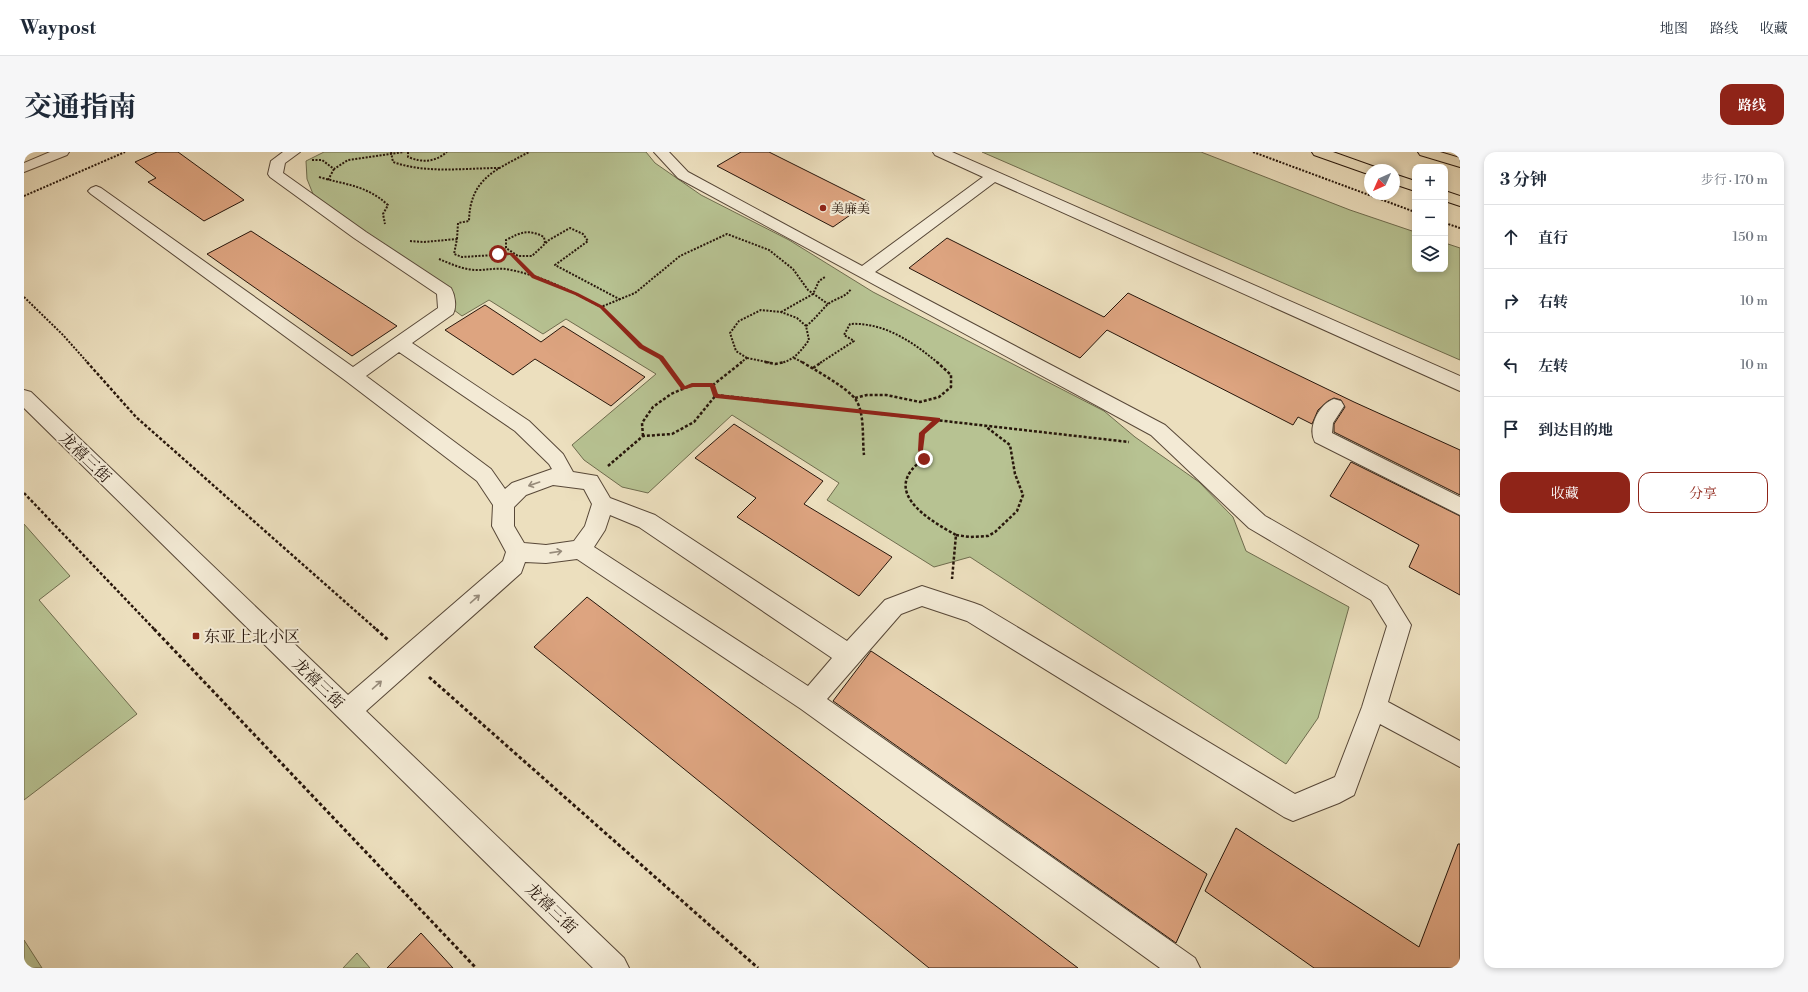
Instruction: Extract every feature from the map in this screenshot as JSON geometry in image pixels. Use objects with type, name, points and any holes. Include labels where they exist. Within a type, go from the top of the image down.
[{"type":"main road","points":[[1319,152],[1364,168]]},
{"type":"main road","points":[[1425,152],[1460,163]]},
{"type":"main road","points":[[1400,181],[1412,185]]},
{"type":"main road","points":[[1448,197],[1460,201]]},
{"type":"street","points":[[24,168],[62,152]]},
{"type":"street","points":[[293,152],[278,161],[275,174],[360,235],[444,292],[447,310],[354,376]]},
{"type":"street","points":[[661,152],[683,174],[863,273],[1158,430],[1257,522],[1379,593],[1399,625],[1374,707],[1345,786],[1330,794],[1293,808],[974,614],[922,596],[893,607],[848,656],[810,701]]},
{"type":"street","points":[[940,152],[1460,384]]},
{"type":"street","points":[[863,273],[993,176]]},
{"type":"street","points":[[96,191],[354,376],[484,475],[504,504],[503,526],[517,552],[513,566],[348,711]]},
{"type":"street","points":[[398,344],[522,426],[556,459],[568,479]]},
{"type":"street","name":"龙禧三街","points":[[24,397],[614,968]]},
{"type":"street","points":[[1334,406],[1323,422],[1322,437],[1460,507]]},
{"type":"street","points":[[504,504],[519,489],[553,477],[590,482],[603,504],[647,522],[848,656]]},
{"type":"street","points":[[580,549],[594,530],[603,504]]},
{"type":"street","points":[[517,552],[546,554],[580,549],[810,701],[1185,968]]},
{"type":"street","points":[[1374,707],[1460,755]]},
{"type":"path","points":[[24,196],[125,152]]},
{"type":"path","points":[[328,180],[334,169],[348,160],[404,152]]},
{"type":"path","points":[[408,152],[408,157],[417,162],[430,162],[447,152]]},
{"type":"path","points":[[529,152],[500,168],[480,183],[472,196],[468,208],[470,222],[458,223],[454,254],[462,257],[511,254],[522,257],[532,256],[540,251],[545,243],[570,228],[583,234],[588,242],[555,265],[621,300]]},
{"type":"path","points":[[1253,152],[1412,211]]},
{"type":"path","points":[[390,153],[393,162],[403,167],[428,169],[500,168]]},
{"type":"path","points":[[312,160],[322,160],[334,169]]},
{"type":"path","points":[[428,169],[430,162]]},
{"type":"path","points":[[314,175],[328,180],[354,184],[378,194],[388,205],[384,214],[385,226]]},
{"type":"path","points":[[1448,224],[1460,228]]},
{"type":"path","points":[[534,276],[506,248],[506,240],[518,234],[534,231],[544,237],[545,243]]},
{"type":"path","points":[[602,307],[635,293],[661,270],[680,256],[727,234],[769,250],[792,269],[813,294],[828,304]]},
{"type":"path","points":[[404,241],[424,242],[457,239]]},
{"type":"path","points":[[436,258],[457,266],[476,270],[499,268],[534,276],[577,294],[602,307],[641,346],[661,358],[684,388]]},
{"type":"path","points":[[781,312],[813,294],[819,281],[830,275],[863,273]]},
{"type":"path","points":[[806,326],[816,318],[828,304],[847,295],[863,273]]},
{"type":"path","points":[[24,297],[63,335],[136,417],[758,968]]},
{"type":"path","points":[[761,310],[781,312],[797,318],[806,326],[808,340],[802,352],[788,363],[768,363],[747,358],[736,351],[730,333],[739,321],[761,310]]},
{"type":"path","points":[[813,368],[854,341],[844,335],[850,324],[860,322],[884,329],[908,340],[938,362],[951,374],[951,386],[939,397],[920,402],[886,395],[867,395],[855,398]]},
{"type":"path","points":[[643,436],[642,423],[653,407],[671,394],[692,385],[712,385],[747,358]]},
{"type":"path","points":[[794,358],[813,368],[855,398],[859,410],[864,455]]},
{"type":"path","points":[[712,385],[716,396]]},
{"type":"path","points":[[716,396],[859,410],[1130,442]]},
{"type":"path","points":[[590,482],[643,436],[672,434],[694,422],[716,396]]},
{"type":"path","points":[[938,420],[922,433],[920,450],[924,459],[911,469],[906,482],[907,495],[918,510],[934,523],[956,534],[970,537],[988,536],[995,532],[1016,511],[1023,495],[1015,474],[1010,445],[984,425]]},
{"type":"path","points":[[24,493],[476,968]]},
{"type":"path","points":[[949,605],[956,534]]},
{"type":"green space","points":[[324,152],[646,152],[655,163],[701,195],[789,240],[873,292],[1104,411],[1135,437],[1199,482],[1233,517],[1246,551],[1349,607],[1318,718],[1286,764],[970,557],[934,567],[827,500],[839,483],[732,415],[648,493],[622,487],[584,460],[572,445],[656,374],[566,319],[543,334],[489,300],[462,316],[450,307],[450,292],[313,194],[307,179],[306,161]]},
{"type":"green space","points":[[982,152],[1201,152],[1350,210],[1412,231],[1412,272],[1448,272],[1448,244],[1460,248],[1460,360]]},
{"type":"green space","points":[[24,524],[70,576],[39,600],[137,714],[24,800]]},
{"type":"green space","points":[[24,940],[42,968],[24,968]]},
{"type":"green space","points":[[357,953],[370,968],[343,968]]},
{"type":"building","points":[[157,152],[178,152],[244,200],[204,221],[148,182],[156,178],[135,162]]},
{"type":"building","points":[[741,152],[769,152],[869,202],[833,227],[717,166]]},
{"type":"building","points":[[251,231],[397,326],[352,356],[207,254]]},
{"type":"building","points":[[947,238],[1104,317],[1128,293],[1354,402],[1460,450],[1460,495],[1334,432],[1334,424],[1345,407],[1341,400],[1334,398],[1328,401],[1318,410],[1312,424],[1298,417],[1293,425],[1107,330],[1080,358],[909,268]]},
{"type":"building","points":[[485,305],[541,342],[563,326],[645,377],[611,406],[535,359],[513,375],[445,330]]},
{"type":"building","points":[[734,424],[823,481],[804,504],[892,557],[859,596],[737,517],[756,498],[695,458]]},
{"type":"building","points":[[1351,462],[1460,516],[1460,595],[1409,567],[1419,545],[1330,496]]},
{"type":"building","points":[[587,597],[1078,968],[929,968],[534,647]]},
{"type":"building","points":[[871,651],[1207,874],[1176,943],[833,701]]},
{"type":"building","points":[[1236,828],[1419,947],[1458,844],[1460,844],[1460,968],[1314,968],[1205,891]]},
{"type":"building","points":[[421,933],[453,968],[387,968]]},
{"type":"place","name":"美廉美","points":[[823,208]]},
{"type":"place","name":"东亚上北小区","points":[[196,636]]},
{"type":"route","points":[[498,254],[511,254],[534,276],[556,287],[577,294],[602,307],[641,346],[661,358],[684,388],[692,385],[712,385],[716,396],[859,410],[938,420],[922,433],[920,450],[924,459]]}]
